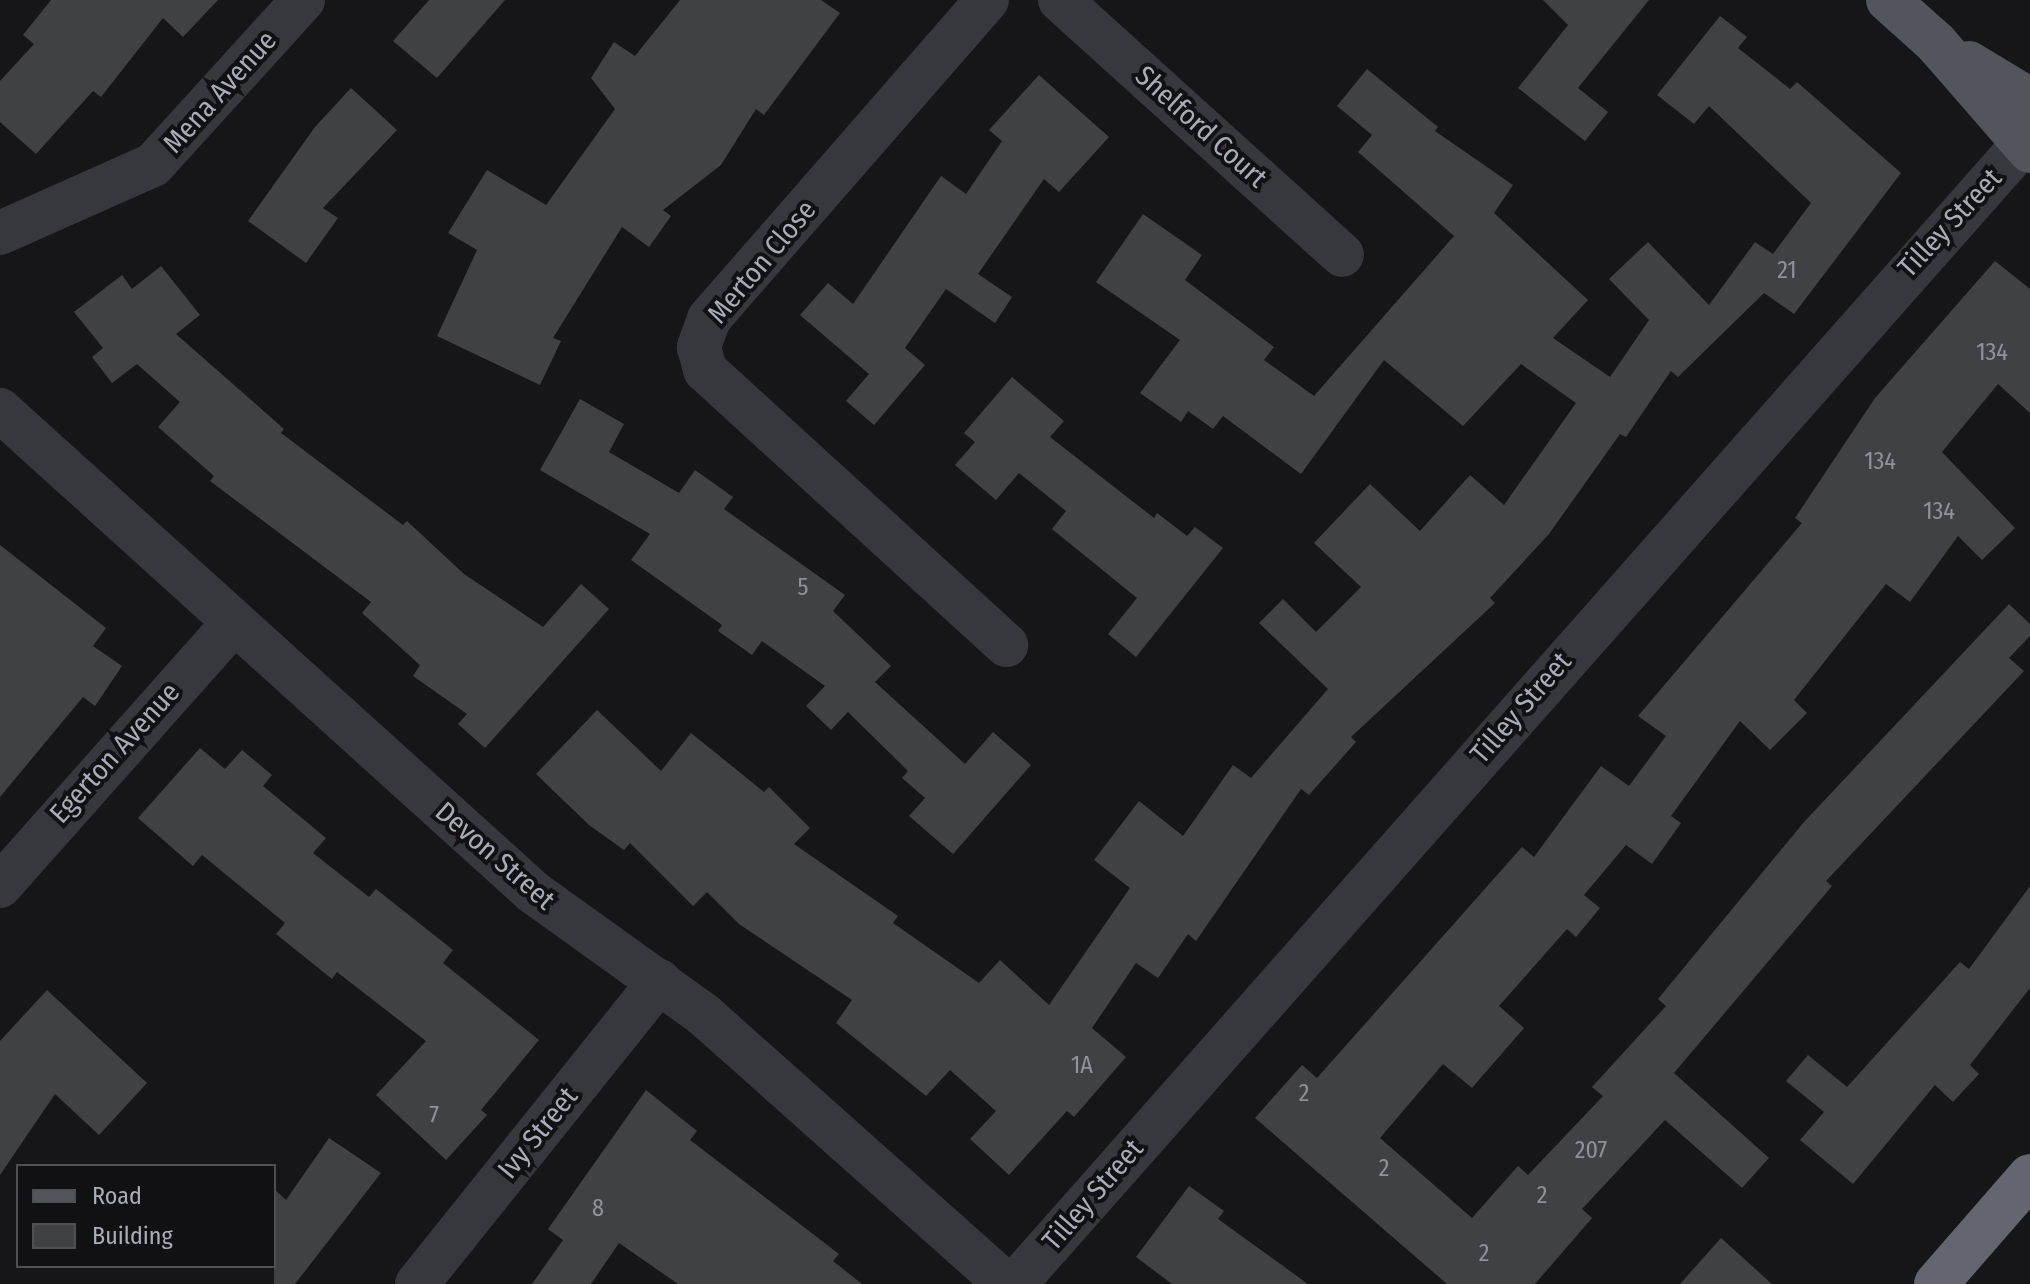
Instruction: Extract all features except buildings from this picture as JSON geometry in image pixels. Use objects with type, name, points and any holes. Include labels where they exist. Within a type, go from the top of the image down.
[{"type":"highway","points":[[1936,1284],[2025,1185]]},
{"type":"main road","points":[[1888,0],[1936,43],[2028,144]]},
{"type":"main road","points":[[1936,43],[2030,100]]},
{"type":"street","name":"Mena Avenue","points":[[0,233],[153,165],[303,0]]},
{"type":"street","name":"Merton Close","points":[[987,0],[709,319],[699,347],[705,370],[1006,645]]},
{"type":"street","name":"Shelford Court","points":[[1060,0],[1342,255]]},
{"type":"street","name":"Tilley Street","points":[[1015,1284],[2028,144]]},
{"type":"street","name":"Devon Street","points":[[0,410],[533,892],[660,981],[1006,1284]]},
{"type":"street","name":"Egerton Avenue","points":[[0,886],[234,622]]},
{"type":"street","name":"Ivy Street","points":[[417,1284],[660,981]]}]
